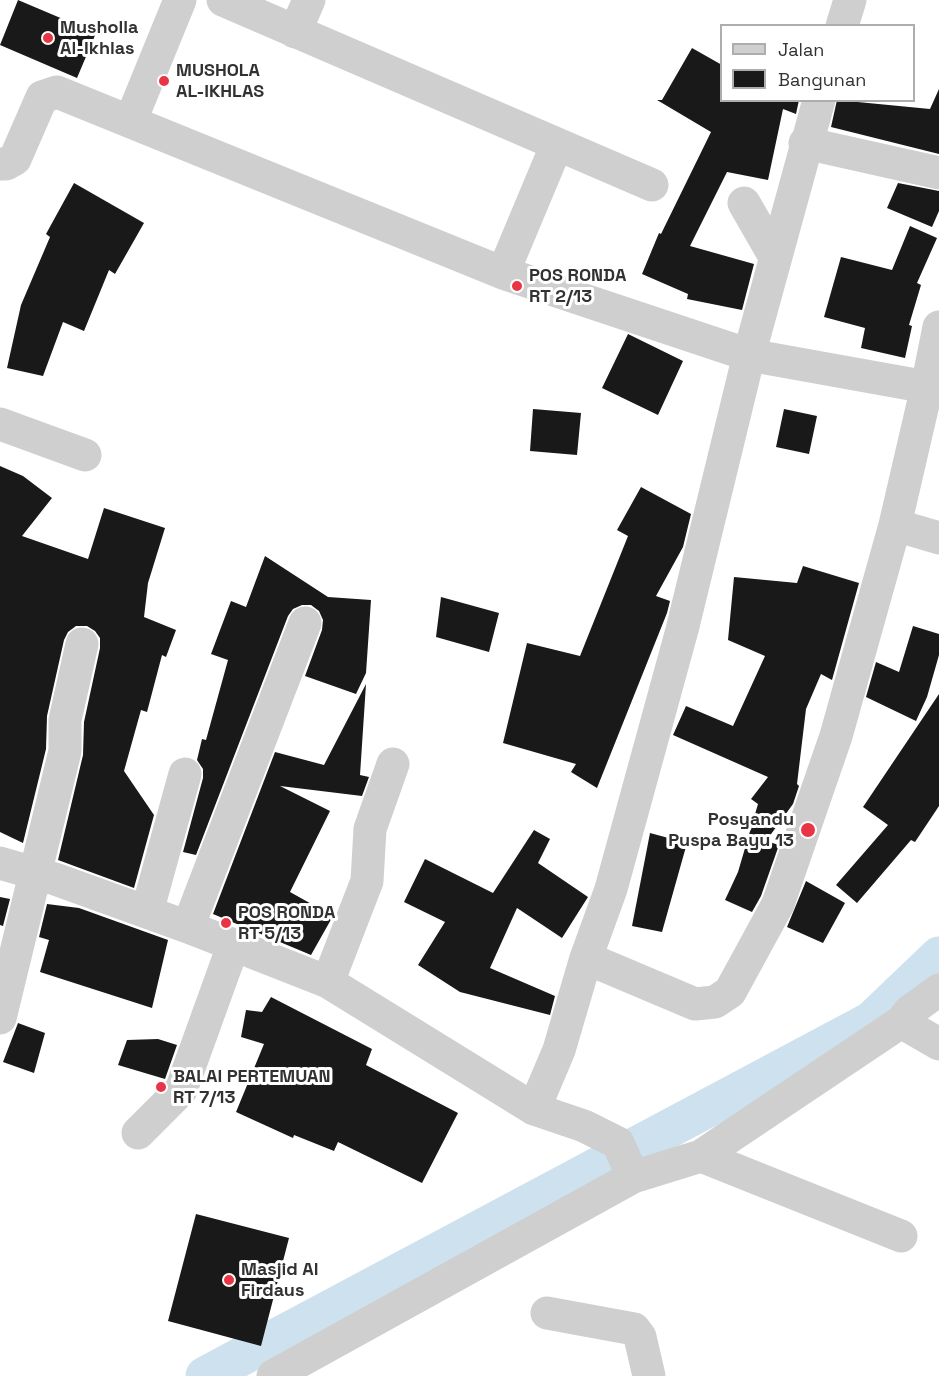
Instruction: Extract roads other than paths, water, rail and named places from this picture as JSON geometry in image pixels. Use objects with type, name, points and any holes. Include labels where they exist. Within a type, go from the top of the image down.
[{"type":"street","points":[[131,120],[180,0]]},
{"type":"street","points":[[223,0],[652,185]]},
{"type":"street","points":[[295,32],[309,0]]},
{"type":"street","points":[[843,24],[850,0]]},
{"type":"street","points":[[0,164],[6,164],[15,159],[39,101],[47,94],[57,92],[131,120],[504,273],[749,355],[927,387]]},
{"type":"street","points":[[534,1109],[559,1050],[586,958],[610,889],[682,630],[749,355],[805,143],[818,102]]},
{"type":"street","points":[[805,143],[939,173]]},
{"type":"street","points":[[504,273],[557,144]]},
{"type":"street","points":[[744,203],[775,257]]},
{"type":"street","points":[[586,958],[695,1004],[715,1002],[730,992],[778,904],[836,736],[895,525],[939,327]]},
{"type":"street","points":[[0,424],[85,455]]},
{"type":"street","points":[[895,525],[939,538]]},
{"type":"street","points":[[188,927],[305,623]]},
{"type":"street","points":[[0,1018],[37,874],[65,751],[65,720],[82,644]]},
{"type":"street","points":[[328,982],[368,881],[370,829],[393,764]]},
{"type":"street","points":[[147,912],[185,774]]},
{"type":"street","points":[[0,863],[147,912],[328,982],[534,1109],[584,1126],[626,1161]]},
{"type":"street","points":[[138,1133],[181,1090],[233,946]]},
{"type":"street","points":[[701,1156],[901,1022],[910,1011],[939,990]]},
{"type":"street","points":[[901,1022],[939,1044]]},
{"type":"street","points":[[273,1376],[626,1161],[701,1156],[901,1236]]},
{"type":"street","points":[[547,1313],[633,1329],[640,1337],[649,1376]]},
{"type":"waterway","points":[[205,1376],[871,1021],[939,956]]},
{"type":"place","name":"Musholla Al-Ikhlas","points":[[48,38]]},
{"type":"place","name":"MUSHOLA AL-IKHLAS","points":[[164,81]]},
{"type":"place","name":"POS RONDA RT 2/13","points":[[517,286]]},
{"type":"place","name":"Posyandu Puspa Bayu 13","points":[[808,830]]},
{"type":"place","name":"POS RONDA RT 5/13","points":[[226,923]]},
{"type":"place","name":"BALAI PERTEMUAN RT 7/13","points":[[161,1087]]},
{"type":"place","name":"Masjid Al Firdaus","points":[[229,1280]]}]
